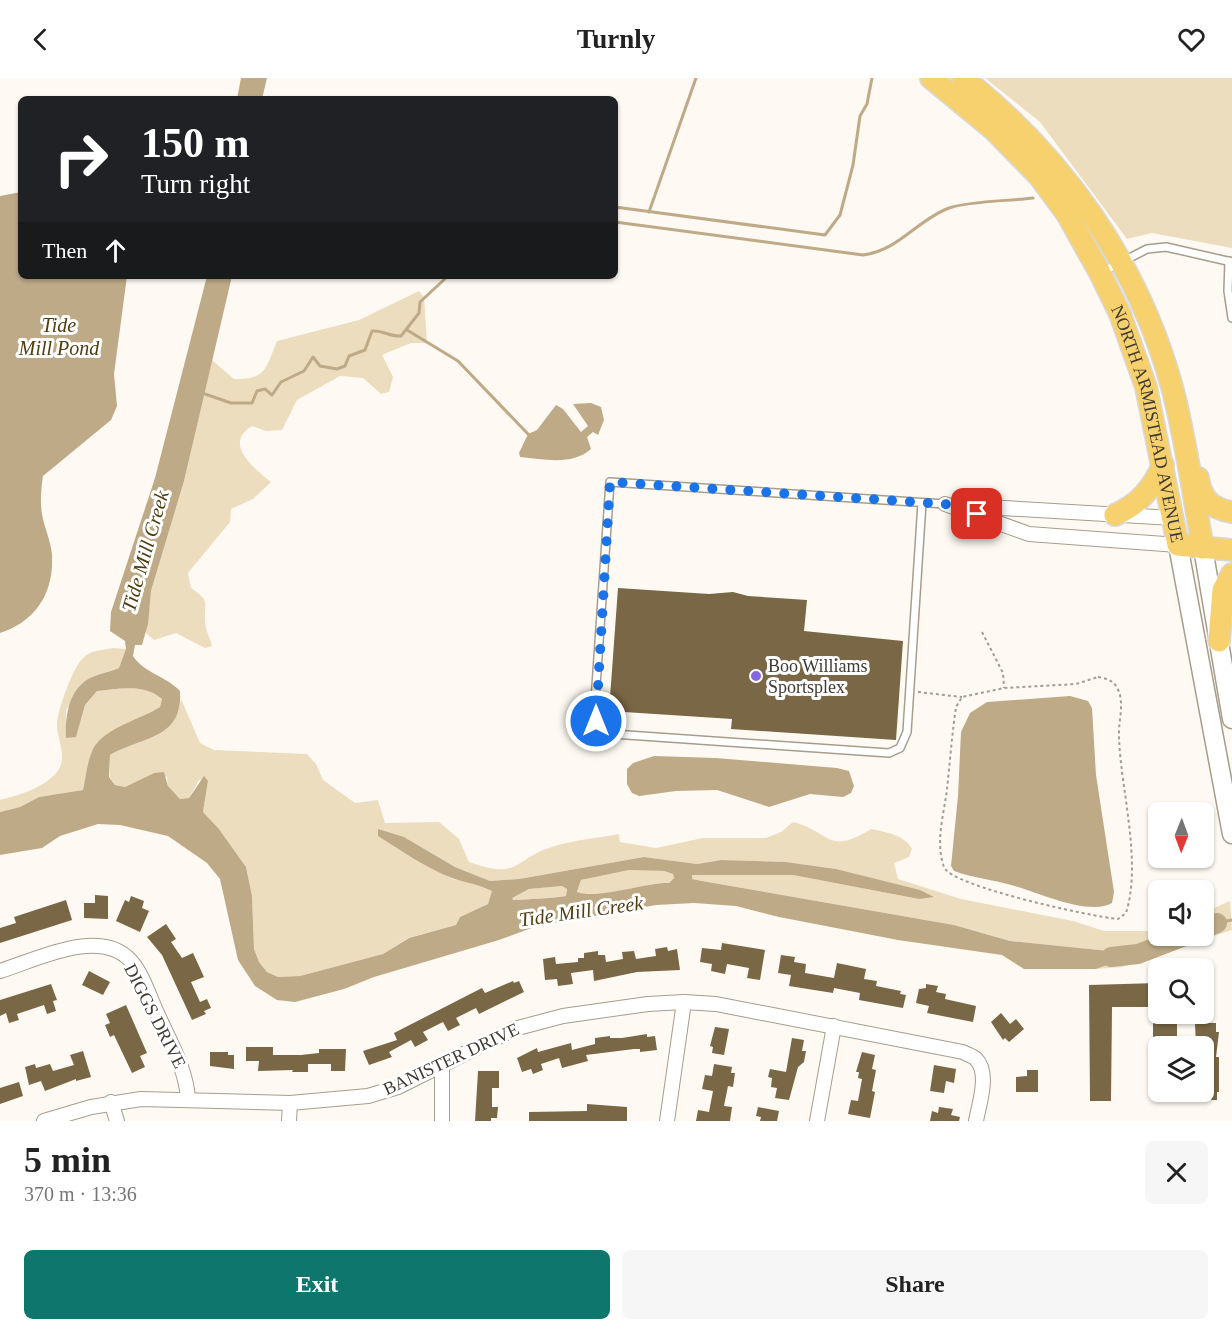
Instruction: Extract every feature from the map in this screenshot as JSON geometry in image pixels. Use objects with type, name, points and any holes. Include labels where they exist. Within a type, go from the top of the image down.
[{"type":"main road","name":"NORTH ARMISTEAD AVENUE","points":[[931,78],[994,130],[1039,176],[1067,214],[1120,314],[1141,368],[1163,465],[1222,760],[1232,834]]},
{"type":"main road","name":"NORTH ARMISTEAD AVENUE","points":[[963,78],[1017,125],[1055,164],[1087,205],[1121,262],[1161,351],[1185,444],[1232,719]]},
{"type":"main road","points":[[1185,444],[1205,498],[1215,507],[1232,512]]},
{"type":"main road","points":[[1115,514],[1127,509],[1143,497],[1163,465]]},
{"type":"main road","points":[[1173,518],[1232,520]]},
{"type":"main road","points":[[1178,545],[1232,550]]},
{"type":"main road","points":[[1219,641],[1223,590],[1232,574]]},
{"type":"street","points":[[945,504],[1173,518]]},
{"type":"street","points":[[945,504],[1029,534],[1178,545]]},
{"type":"street","name":"DIGGS DRIVE","points":[[0,971],[77,946],[106,945],[120,952],[138,973],[187,1078],[188,1099]]},
{"type":"street","points":[[667,1121],[684,1002]]},
{"type":"street","name":"BANISTER DRIVE","points":[[44,1121],[111,1102],[188,1099],[290,1103],[368,1096],[398,1087],[514,1029],[536,1022],[586,1012],[684,1002],[716,1004],[963,1052],[976,1059],[980,1069],[982,1083],[976,1121]]},
{"type":"street","points":[[817,1121],[834,1026]]},
{"type":"street","points":[[442,1066],[442,1121]]},
{"type":"street","points":[[111,1102],[117,1121]]},
{"type":"street","points":[[289,1121],[290,1103]]},
{"type":"lane","points":[[1100,273],[1147,249],[1166,247],[1231,262],[1232,318]]},
{"type":"lane","points":[[922,503],[906,740],[900,748],[889,753],[613,734],[602,729],[594,715],[610,482],[945,504]]},
{"type":"path","points":[[981,632],[1003,674],[1004,688]]},
{"type":"path","points":[[910,692],[963,696],[1004,688],[1076,684],[1098,677],[1115,683],[1120,694],[1119,738],[1130,842],[1130,902],[1123,917],[1101,917],[1064,910],[1045,902],[987,889],[947,873],[944,866],[940,822],[956,707],[963,696]]},
{"type":"shaded area","points":[[985,78],[1232,78],[1232,248],[1152,233],[1127,239],[1040,122]]},
{"type":"shaded area","points":[[419,291],[424,297],[427,343],[411,343],[382,355],[393,377],[389,392],[381,394],[363,378],[340,376],[297,400],[282,430],[266,431],[252,426],[244,433],[240,441],[244,456],[271,482],[253,499],[231,509],[230,522],[188,573],[191,588],[205,602],[205,624],[212,646],[205,648],[176,633],[154,640],[146,633],[151,591],[184,481],[212,360],[234,379],[259,375],[267,365],[277,341],[359,320]]},
{"type":"shaded area","points":[[113,648],[127,649],[119,668],[91,677],[66,710],[66,738],[76,736],[85,705],[97,691],[140,689],[162,699],[160,707],[107,735],[94,753],[83,790],[39,797],[20,807],[0,812],[0,800],[38,787],[57,772],[62,755],[57,720],[70,680],[86,655]]},
{"type":"shaded area","points":[[181,699],[200,743],[214,750],[307,754],[316,764],[323,780],[355,803],[378,800],[385,823],[439,822],[459,839],[469,862],[486,867],[508,868],[555,846],[619,834],[620,842],[656,848],[703,838],[766,838],[781,832],[793,822],[837,841],[846,841],[871,829],[900,837],[912,849],[909,857],[894,863],[898,879],[961,899],[1073,921],[1104,931],[1148,931],[1148,946],[1184,946],[1122,967],[1096,969],[1137,954],[1010,941],[954,925],[692,879],[692,874],[793,875],[919,899],[929,894],[836,869],[786,862],[721,860],[697,864],[644,857],[519,879],[490,881],[455,867],[404,837],[395,847],[453,879],[482,885],[493,891],[488,904],[460,917],[456,925],[408,938],[383,954],[300,976],[278,977],[267,972],[259,962],[254,949],[252,896],[246,867],[219,829],[203,812],[208,781],[199,780],[189,798],[180,799],[168,786],[167,777],[154,773],[125,787],[115,785],[110,777],[110,755],[164,731],[177,713]]},
{"type":"shaded area","points":[[629,870],[664,871],[673,874],[674,878],[669,883],[610,893],[586,895],[577,893],[581,880]]},
{"type":"shaded area","points":[[562,886],[567,889],[566,896],[512,900],[512,897],[529,889]]},
{"type":"shaded area","points":[[1230,901],[1232,930],[1214,936],[1214,908]]},
{"type":"water","points":[[241,78],[267,78],[263,96],[238,96]]},
{"type":"water","name":"Tide Mill Pond","points":[[18,193],[18,279],[127,279],[114,374],[117,406],[111,420],[43,476],[41,509],[52,555],[50,582],[40,604],[33,613],[13,628],[0,633],[0,196]]},
{"type":"water","points":[[206,279],[231,279],[184,481],[151,591],[148,624],[142,645],[135,645],[133,656],[143,667],[180,691],[179,707],[175,719],[168,728],[110,755],[109,777],[115,785],[125,787],[154,773],[164,772],[168,786],[180,799],[189,798],[204,776],[208,781],[203,812],[219,829],[246,867],[252,896],[254,949],[259,962],[267,972],[278,977],[300,976],[383,954],[409,938],[456,925],[460,917],[488,904],[492,891],[452,878],[423,864],[378,836],[378,829],[404,837],[455,867],[490,881],[519,879],[644,857],[697,864],[721,860],[786,862],[836,869],[920,890],[934,897],[919,899],[793,875],[692,875],[692,879],[954,925],[1010,941],[1138,954],[1096,969],[1024,969],[1002,955],[898,940],[779,917],[736,906],[694,903],[656,905],[537,926],[499,940],[374,977],[344,989],[295,1002],[277,1000],[255,986],[238,960],[220,879],[207,863],[168,836],[120,825],[98,824],[60,836],[42,848],[0,855],[0,812],[20,807],[39,797],[83,790],[89,759],[99,741],[114,729],[160,707],[162,699],[147,691],[122,688],[97,691],[85,705],[76,737],[66,738],[66,720],[73,695],[84,682],[92,677],[119,668],[126,649],[125,641],[110,631],[111,612],[155,478]],"holes":[[[629,870],[664,871],[673,874],[674,878],[669,883],[597,894],[577,892],[581,880]],[[562,886],[567,889],[566,896],[513,900],[512,898],[529,889]]]},
{"type":"water","points":[[591,403],[601,407],[604,420],[598,435],[593,432],[587,437],[591,449],[567,460],[520,457],[519,453],[528,434],[537,430],[556,405],[563,409],[581,432],[588,426],[573,404]]},
{"type":"water","points":[[1070,696],[1088,701],[1092,708],[1096,775],[1114,892],[1112,903],[1103,906],[1092,907],[1066,902],[1011,885],[963,874],[954,871],[951,866],[961,732],[970,713],[987,702]]},
{"type":"water","points":[[654,756],[716,758],[837,768],[849,771],[854,786],[851,793],[843,797],[810,794],[769,807],[717,790],[676,791],[639,796],[632,793],[627,784],[627,769],[633,763]]},
{"type":"building","name":"Boo Williams Sportsplex","points":[[618,588],[709,594],[733,592],[748,596],[807,600],[804,631],[903,641],[896,740],[731,729],[732,719],[609,711]]},
{"type":"building","points":[[95,895],[108,896],[108,919],[84,918],[84,903],[95,903]]},
{"type":"building","points":[[131,896],[144,901],[142,908],[149,911],[140,932],[116,921],[125,900],[129,902]]},
{"type":"building","points":[[66,900],[72,920],[0,943],[0,928],[16,923],[14,917]]},
{"type":"building","points":[[166,924],[176,939],[171,942],[182,958],[193,953],[204,977],[191,982],[200,1002],[207,999],[211,1008],[204,1011],[206,1014],[192,1020],[162,955],[147,937]]},
{"type":"building","points":[[722,943],[765,950],[760,980],[747,978],[749,968],[727,964],[725,974],[711,971],[712,964],[700,962],[702,948],[721,950]]},
{"type":"building","points":[[667,947],[668,951],[677,949],[680,970],[637,972],[594,981],[593,970],[571,973],[573,984],[558,986],[557,979],[545,980],[543,959],[555,957],[556,964],[578,962],[578,958],[584,958],[584,953],[598,951],[598,955],[605,955],[606,962],[623,959],[622,952],[634,951],[636,959],[656,956],[655,949]]},
{"type":"building","points":[[781,955],[795,957],[794,962],[806,964],[805,973],[834,978],[837,963],[866,969],[864,979],[877,981],[876,986],[901,991],[900,994],[906,995],[903,1008],[859,1000],[860,993],[834,988],[833,993],[789,986],[791,975],[778,973]]},
{"type":"building","points":[[89,971],[110,982],[103,995],[82,985]]},
{"type":"building","points":[[513,981],[514,983],[519,981],[524,992],[479,1014],[476,1008],[456,1018],[460,1025],[448,1031],[443,1022],[423,1032],[428,1040],[415,1047],[411,1040],[389,1052],[392,1057],[369,1065],[363,1051],[397,1040],[394,1033],[482,988],[485,993]]},
{"type":"building","points":[[1148,983],[1148,1007],[1112,1007],[1111,1101],[1090,1101],[1089,985]]},
{"type":"building","points":[[51,984],[57,1000],[53,1001],[56,1011],[47,1014],[44,1005],[17,1014],[19,1020],[9,1023],[6,1013],[0,1016],[0,1000]]},
{"type":"building","points":[[926,984],[938,986],[936,992],[946,994],[945,999],[976,1006],[973,1022],[927,1013],[929,1006],[916,1003],[919,989],[926,988]]},
{"type":"building","points":[[126,1005],[147,1053],[140,1056],[145,1067],[132,1073],[114,1035],[110,1037],[105,1025],[110,1023],[106,1014]]},
{"type":"building","points":[[1001,1013],[1010,1024],[1016,1019],[1024,1029],[1009,1042],[1005,1038],[1003,1040],[991,1022]]},
{"type":"building","points":[[1216,1023],[1216,1032],[1219,1032],[1216,1057],[1219,1057],[1217,1100],[1214,1100],[1214,1036],[1196,1036],[1195,1024]]},
{"type":"building","points":[[1153,1024],[1177,1024],[1177,1036],[1153,1036]]},
{"type":"building","points":[[715,1027],[729,1029],[724,1055],[712,1053],[713,1047],[710,1046]]},
{"type":"building","points":[[647,1034],[647,1037],[655,1036],[657,1050],[640,1052],[640,1049],[634,1049],[586,1055],[588,1061],[562,1068],[559,1058],[541,1064],[543,1070],[533,1074],[531,1069],[522,1072],[517,1058],[537,1048],[538,1052],[571,1043],[572,1050],[595,1044],[595,1038],[610,1036],[610,1038],[622,1038]]},
{"type":"building","points":[[792,1038],[804,1040],[802,1051],[806,1051],[804,1062],[798,1067],[789,1100],[775,1098],[777,1088],[771,1087],[772,1078],[768,1077],[770,1069],[786,1072]]},
{"type":"building","points":[[246,1047],[273,1047],[273,1055],[301,1055],[319,1053],[319,1049],[346,1049],[345,1071],[331,1071],[331,1064],[308,1064],[308,1072],[258,1071],[259,1061],[246,1061]]},
{"type":"building","points":[[83,1051],[91,1077],[76,1081],[76,1079],[45,1091],[41,1081],[29,1085],[25,1067],[35,1064],[36,1068],[50,1064],[53,1071],[74,1065],[70,1055]]},
{"type":"building","points":[[210,1052],[228,1052],[228,1055],[234,1055],[234,1069],[210,1066]]},
{"type":"building","points":[[862,1052],[875,1055],[872,1069],[876,1070],[872,1091],[875,1092],[870,1118],[848,1114],[851,1100],[858,1101],[862,1079],[858,1078],[859,1072],[856,1072]]},
{"type":"building","points":[[714,1064],[732,1067],[731,1073],[735,1073],[733,1087],[728,1086],[724,1106],[732,1107],[730,1121],[696,1121],[698,1110],[709,1112],[713,1091],[702,1089],[705,1075],[712,1076]]},
{"type":"building","points":[[934,1065],[956,1069],[954,1083],[946,1081],[944,1093],[930,1091]]},
{"type":"building","points":[[1027,1070],[1038,1070],[1038,1092],[1016,1092],[1016,1077],[1027,1076]]},
{"type":"building","points":[[478,1071],[499,1071],[499,1088],[492,1088],[492,1107],[498,1107],[497,1118],[491,1118],[491,1121],[475,1121]]},
{"type":"building","points":[[19,1082],[23,1096],[0,1104],[0,1088]]},
{"type":"building","points":[[587,1104],[627,1107],[627,1121],[529,1121],[529,1112],[587,1111]]},
{"type":"building","points":[[758,1107],[779,1111],[777,1121],[760,1121],[761,1117],[756,1116]]},
{"type":"building","points":[[939,1107],[953,1109],[951,1115],[960,1117],[959,1121],[930,1121],[932,1111],[938,1113]]},
{"type":"waterway","points":[[649,212],[696,78]]},
{"type":"waterway","points":[[618,207],[825,235],[840,215],[853,165],[860,116],[867,104],[872,78]]},
{"type":"waterway","points":[[618,222],[863,255],[887,248],[927,220],[949,208],[1033,198]]},
{"type":"waterway","points":[[202,393],[231,403],[252,403],[257,391],[265,389],[272,395],[281,382],[304,371],[313,357],[320,366],[337,369],[345,366],[349,356],[365,350],[372,331],[401,336],[419,313],[420,302],[445,279]]},
{"type":"waterway","points":[[407,330],[458,361],[528,434]]},
{"type":"waterway","name":"Tide Mill Creek","points":[[1217,923],[1232,920]]},
{"type":"waterway","name":"Tide Mill Creek","points":[[1111,957],[1138,954],[1159,946]]},
{"type":"place","name":"Boo Williams Sportsplex","points":[[756,676]]},
{"type":"route","points":[[596,721],[594,715],[610,482],[945,504],[977,514]]}]
